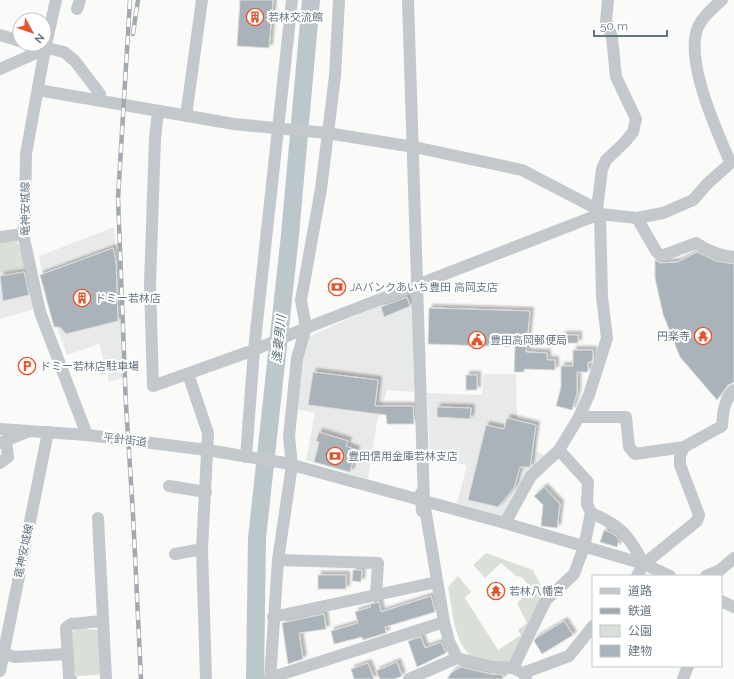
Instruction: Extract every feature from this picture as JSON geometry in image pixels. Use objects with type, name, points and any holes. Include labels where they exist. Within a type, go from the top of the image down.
[{"type":"street","name":"竜神安城線","points":[[52,18],[56,0]]},
{"type":"street","points":[[186,116],[202,0]]},
{"type":"street","points":[[247,457],[256,349],[292,0]]},
{"type":"street","points":[[339,0],[335,76],[326,133],[321,189],[302,300],[304,329],[296,366],[289,438],[288,464],[273,617],[270,679],[444,622]]},
{"type":"street","points":[[408,0],[414,147],[423,502],[444,622],[457,658]]},
{"type":"street","points":[[505,523],[531,476],[559,450],[579,418],[589,395],[607,338],[602,297],[598,212],[602,169],[606,160],[633,132],[636,119],[616,77],[612,37],[606,22],[608,0]]},
{"type":"street","points":[[38,90],[158,112],[279,129],[326,133],[414,147],[522,170],[598,212],[637,218],[663,213],[693,200],[708,183],[732,161],[707,106],[694,45],[698,28],[710,10],[722,0]]},
{"type":"street","points":[[0,35],[12,39]]},
{"type":"street","points":[[52,50],[64,52],[75,61],[100,94]]},
{"type":"street","points":[[0,69],[38,52]]},
{"type":"street","name":"竜神安城線","points":[[44,52],[26,154],[25,217],[23,234],[40,312],[87,435]]},
{"type":"street","points":[[158,112],[155,138],[150,284],[153,386],[256,349],[598,212]]},
{"type":"street","points":[[637,218],[661,256],[696,243],[707,250],[723,256],[734,257]]},
{"type":"street","points":[[0,237],[23,234]]},
{"type":"street","points":[[188,374],[208,433],[202,549],[206,679]]},
{"type":"street","points":[[579,418],[626,417],[629,447],[635,454],[684,447],[722,426],[727,396],[734,390]]},
{"type":"street","name":"平針街道","points":[[0,429],[87,435],[207,450],[288,464],[423,502],[505,523],[644,564],[668,575]]},
{"type":"street","points":[[0,463],[8,458],[3,442],[30,431]]},
{"type":"street","name":"竜神安城線","points":[[0,670],[2,653],[48,432]]},
{"type":"street","points":[[638,575],[644,564],[697,521],[699,515],[680,465],[680,456],[684,447]]},
{"type":"street","points":[[521,673],[546,600],[574,574],[584,547],[591,513],[587,504],[588,482],[559,450]]},
{"type":"street","points":[[170,486],[206,492]]},
{"type":"street","points":[[591,513],[622,530],[632,542],[644,564]]},
{"type":"street","points":[[96,679],[106,679],[98,518]]},
{"type":"street","points":[[175,554],[202,549]]},
{"type":"street","points":[[708,575],[720,570],[734,558]]},
{"type":"street","points":[[278,560],[378,563],[376,595]]},
{"type":"street","points":[[273,617],[437,582]]},
{"type":"street","points":[[71,679],[69,677],[66,628],[70,624],[102,621]]},
{"type":"street","points":[[409,679],[457,658],[521,673],[569,656],[592,627]]},
{"type":"street","points":[[2,653],[15,657],[67,654]]},
{"type":"street","points":[[683,679],[688,667]]},
{"type":"shaded area","points":[[114,227],[124,377],[109,382],[107,373],[100,376],[99,371],[106,368],[99,344],[67,355],[49,305],[39,256]]},
{"type":"shaded area","points":[[27,267],[37,308],[0,319],[0,273]]},
{"type":"shaded area","points":[[407,293],[413,295],[414,392],[387,390],[377,422],[368,479],[306,460],[315,413],[295,409],[303,356],[310,336]]},
{"type":"shaded area","points":[[484,374],[516,374],[517,418],[537,423],[535,451],[545,455],[530,471],[503,516],[457,503],[467,465],[430,460],[427,393],[482,395]]},
{"type":"green space","points":[[17,241],[27,267],[0,273],[0,242]]},
{"type":"green space","points":[[486,553],[533,570],[545,594],[515,662],[482,661],[470,655],[463,647],[453,617],[448,587],[458,576],[471,592],[465,598],[498,650],[521,635],[518,630],[527,623],[517,603],[532,589],[522,577],[516,576],[501,563],[485,578],[473,565]]},
{"type":"green space","points":[[76,628],[99,630],[100,673],[98,675],[77,676],[74,672],[72,633]]},
{"type":"building","name":"若林交流館","points":[[240,0],[273,0],[269,48],[237,46]]},
{"type":"building","name":"ドミー若林店","points":[[113,248],[116,262],[118,321],[66,334],[60,327],[54,327],[40,275]]},
{"type":"building","name":"円楽寺","points":[[697,252],[716,261],[734,264],[734,382],[728,385],[717,400],[680,357],[663,314],[655,278],[655,260],[660,263],[678,262]]},
{"type":"building","points":[[24,272],[29,295],[3,301],[0,276]]},
{"type":"building","points":[[407,297],[410,306],[384,317],[381,307]]},
{"type":"building","points":[[429,308],[530,311],[526,352],[547,353],[547,360],[555,360],[555,370],[524,369],[524,372],[514,372],[515,347],[428,344]]},
{"type":"building","points":[[562,335],[578,335],[578,343],[562,343]]},
{"type":"building","points":[[573,350],[593,350],[593,358],[591,362],[588,362],[588,372],[577,372],[577,393],[572,410],[556,406],[561,387],[561,366],[573,366]]},
{"type":"building","points":[[313,372],[378,380],[375,406],[413,406],[414,424],[387,424],[386,415],[308,405]]},
{"type":"building","points":[[466,375],[477,375],[477,390],[466,390]]},
{"type":"building","points":[[437,407],[471,408],[470,419],[437,417]]},
{"type":"building","points":[[507,418],[536,425],[530,467],[520,467],[514,488],[498,507],[468,500],[486,425],[504,429]]},
{"type":"building","name":"豊田信用金庫若林支店","points":[[319,432],[348,441],[346,446],[356,450],[350,472],[314,462],[319,442],[316,441]]},
{"type":"building","points":[[544,487],[560,504],[557,528],[541,526],[543,505],[534,496]]},
{"type":"building","points":[[604,530],[612,533],[619,539],[617,547],[600,542]]},
{"type":"building","points":[[353,570],[362,570],[361,582],[352,581]]},
{"type":"building","points":[[318,575],[346,575],[346,589],[318,589]]},
{"type":"building","points":[[431,596],[435,612],[385,627],[386,633],[363,640],[362,637],[334,644],[331,631],[358,623],[355,612],[371,607],[370,604],[379,602],[381,612]]},
{"type":"building","points":[[324,614],[326,629],[299,633],[303,659],[288,664],[282,623]]},
{"type":"building","points":[[564,621],[573,635],[542,654],[534,641],[536,638]]},
{"type":"building","points":[[421,637],[425,648],[441,642],[446,653],[417,667],[408,641]]},
{"type":"building","points":[[397,662],[402,676],[395,679],[380,679],[376,671]]},
{"type":"building","points":[[368,663],[374,679],[354,679],[351,669]]},
{"type":"building","points":[[461,667],[490,674],[503,675],[503,679],[447,679],[452,672]]},
{"type":"waterway","name":"逢妻男川","points":[[255,679],[257,538],[290,235],[311,0]]},
{"type":"railway","points":[[130,0],[118,198],[126,405],[141,679]]},
{"type":"railway","points":[[133,34],[138,0]]},
{"type":"place","name":"若林交流館","points":[[255,17]]},
{"type":"place","name":"JAバンクあいち豊田 高岡支店","points":[[337,287]]},
{"type":"place","name":"ドミー若林店","points":[[82,298]]},
{"type":"place","name":"円楽寺","points":[[703,336]]},
{"type":"place","name":"豊田高岡郵便局","points":[[477,340]]},
{"type":"place","name":"ドミー若林店駐車場","points":[[27,366]]},
{"type":"place","name":"豊田信用金庫若林支店","points":[[335,456]]},
{"type":"place","name":"若林八幡宮","points":[[496,591]]}]
